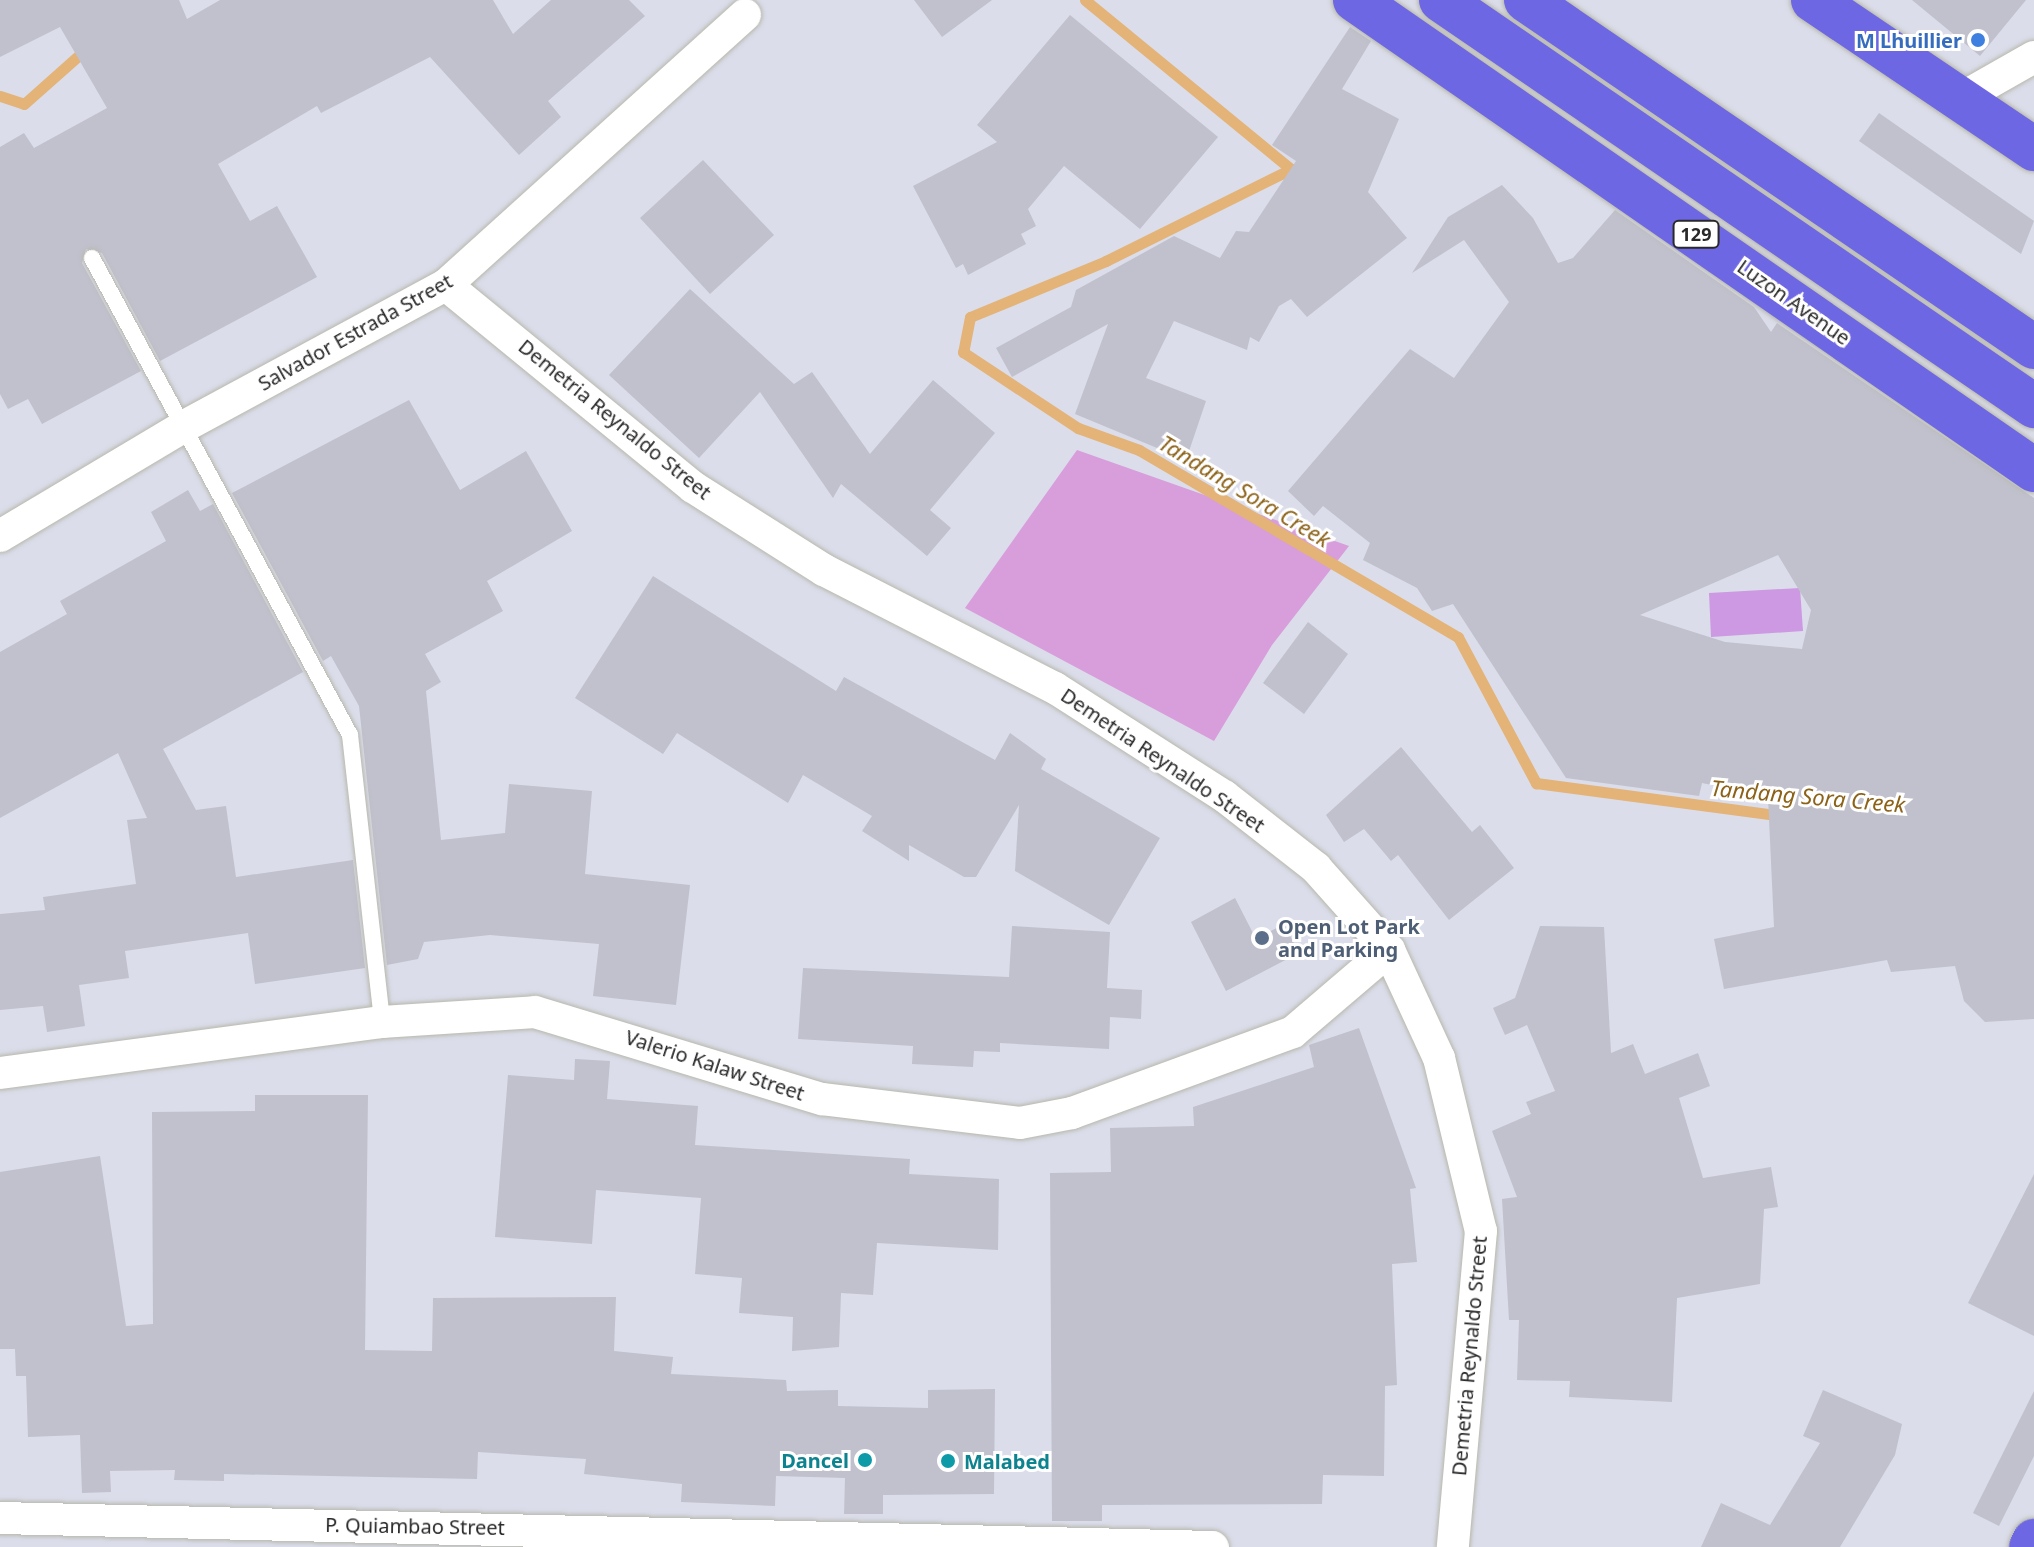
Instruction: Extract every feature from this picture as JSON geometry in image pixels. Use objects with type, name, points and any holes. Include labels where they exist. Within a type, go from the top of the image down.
[{"type":"main road","name":"Luzon Avenue","points":[[1355,0],[2034,470]]},
{"type":"main road","name":"129","points":[[1441,0],[2034,406]]},
{"type":"main road","points":[[1526,0],[2034,347]]},
{"type":"main road","points":[[1813,0],[2034,149]]},
{"type":"main road","points":[[2031,1547],[2034,1541]]},
{"type":"street","name":"Salvador Estrada Street","points":[[0,536],[181,428],[446,285],[745,15]]},
{"type":"street","points":[[1960,99],[2034,57]]},
{"type":"street","name":"Demetria Reynaldo Street","points":[[446,285],[693,487],[824,570],[1055,688],[1224,796],[1316,868],[1389,950],[1439,1058],[1481,1231],[1453,1547]]},
{"type":"street","name":"Valerio Kalaw Street","points":[[0,1073],[382,1022],[535,1012],[822,1099],[1020,1123],[1072,1113],[1293,1032],[1389,950]]},
{"type":"street","name":"P. Quiambao Street","points":[[0,1518],[1213,1547]]},
{"type":"lane","points":[[92,258],[181,428],[350,735],[382,1022]]},
{"type":"shaded area","points":[[1077,450],[1349,546],[1272,645],[1214,741],[965,608]]},
{"type":"shaded area","points":[[1800,588],[1803,631],[1711,637],[1709,593]]},
{"type":"building","points":[[0,0],[179,0],[187,19],[220,0],[493,0],[513,34],[551,0],[629,0],[645,16],[548,101],[561,117],[519,155],[430,57],[321,113],[317,106],[218,164],[250,221],[277,206],[317,277],[160,361],[102,253],[86,249],[82,263],[141,371],[42,424],[28,399],[8,409],[0,394],[0,147],[24,133],[34,148],[107,108],[60,27],[0,57]]},
{"type":"building","points":[[914,0],[992,0],[942,37]]},
{"type":"building","points":[[1912,0],[2026,0],[1980,56]]},
{"type":"building","points":[[1070,15],[1218,137],[1140,229],[1064,166],[1028,209],[1036,226],[1021,234],[1026,244],[968,275],[963,264],[956,268],[913,186],[997,142],[977,125]]},
{"type":"building","points":[[1350,27],[1371,41],[1342,89],[1399,119],[1368,192],[1407,238],[1307,317],[1291,299],[1279,306],[1259,342],[1250,337],[1247,350],[1174,321],[1146,378],[1206,401],[1186,460],[1075,414],[1108,324],[1012,377],[996,348],[1071,307],[1076,290],[1174,236],[1220,258],[1236,231],[1249,232],[1296,161],[1272,145]]},
{"type":"building","points":[[1879,113],[2034,221],[2021,254],[1859,141]]},
{"type":"building","points":[[703,160],[774,235],[710,294],[640,218]]},
{"type":"building","points":[[1502,185],[1533,218],[1558,263],[1573,258],[1615,210],[1754,307],[1771,332],[1777,323],[2034,498],[2034,1019],[1985,1022],[1964,1001],[1955,966],[1891,972],[1887,960],[1724,989],[1714,939],[1774,927],[1768,797],[1702,783],[1699,796],[1566,778],[1453,604],[1432,611],[1417,588],[1363,560],[1370,543],[1323,506],[1314,516],[1288,491],[1410,349],[1454,378],[1509,302],[1464,240],[1412,273],[1448,217]],"holes":[[[1778,555],[1811,610],[1802,649],[1725,642],[1640,615]]]},
{"type":"building","points":[[690,289],[794,384],[812,372],[870,454],[933,380],[995,433],[930,510],[951,528],[927,556],[841,484],[833,498],[760,392],[699,458],[609,375]]},
{"type":"building","points":[[409,400],[460,490],[526,451],[572,531],[487,581],[503,611],[425,654],[441,682],[426,691],[441,840],[505,833],[509,784],[592,791],[585,874],[690,885],[676,1005],[593,996],[599,944],[490,935],[424,942],[418,959],[387,965],[359,706],[331,656],[323,661],[232,493]]},
{"type":"building","points":[[188,490],[200,511],[213,504],[303,672],[163,749],[196,810],[226,806],[236,877],[353,860],[365,968],[255,984],[248,933],[125,951],[129,978],[79,985],[85,1026],[47,1032],[43,1006],[0,1010],[0,914],[45,910],[43,897],[136,884],[127,820],[147,818],[118,753],[0,818],[0,652],[67,614],[60,601],[166,541],[151,512]]},
{"type":"building","points":[[653,576],[836,691],[844,677],[995,760],[1010,733],[1046,759],[1041,769],[1160,838],[1109,925],[1015,871],[1019,805],[976,877],[964,877],[909,845],[909,861],[862,831],[872,816],[803,775],[788,803],[677,733],[663,754],[575,698]]},
{"type":"building","points":[[1308,622],[1348,654],[1304,714],[1263,683]]},
{"type":"building","points":[[1401,747],[1472,832],[1480,825],[1514,868],[1449,920],[1398,855],[1391,861],[1364,829],[1344,842],[1326,815]]},
{"type":"building","points":[[1235,898],[1256,939],[1284,924],[1299,953],[1226,991],[1191,922]]},
{"type":"building","points":[[1012,926],[1110,932],[1107,988],[1142,990],[1141,1019],[1110,1017],[1109,1049],[1000,1043],[1000,1052],[974,1051],[973,1067],[912,1064],[913,1046],[798,1039],[803,968],[1009,977]]},
{"type":"building","points":[[1540,926],[1604,927],[1611,1053],[1633,1044],[1645,1074],[1698,1053],[1710,1086],[1679,1098],[1703,1178],[1771,1167],[1778,1207],[1764,1209],[1760,1284],[1677,1298],[1672,1402],[1569,1397],[1570,1381],[1517,1380],[1519,1320],[1509,1320],[1502,1199],[1517,1197],[1492,1131],[1531,1114],[1526,1102],[1555,1091],[1527,1025],[1505,1035],[1493,1008],[1515,998]]},
{"type":"building","points":[[1359,1028],[1416,1188],[1410,1189],[1417,1262],[1392,1264],[1397,1385],[1385,1386],[1384,1476],[1323,1475],[1322,1504],[1102,1505],[1102,1521],[1052,1521],[1050,1173],[1111,1172],[1110,1128],[1194,1126],[1193,1107],[1314,1067],[1309,1045]]},
{"type":"building","points":[[575,1059],[610,1061],[607,1099],[698,1106],[695,1145],[910,1159],[909,1174],[999,1179],[998,1250],[877,1243],[873,1295],[841,1293],[839,1347],[792,1351],[793,1317],[739,1313],[742,1278],[695,1274],[701,1198],[596,1190],[592,1244],[495,1237],[508,1075],[574,1080]]},
{"type":"building","points":[[255,1095],[368,1095],[365,1350],[432,1351],[433,1298],[616,1297],[614,1351],[673,1357],[671,1374],[786,1380],[787,1391],[838,1390],[838,1406],[928,1408],[928,1390],[995,1389],[994,1494],[883,1495],[883,1514],[844,1514],[845,1478],[776,1476],[775,1506],[681,1502],[682,1484],[584,1474],[586,1459],[478,1452],[477,1479],[224,1474],[224,1481],[174,1480],[175,1470],[110,1471],[111,1492],[82,1493],[80,1435],[28,1437],[26,1376],[16,1376],[15,1349],[0,1349],[0,1172],[100,1156],[126,1326],[153,1324],[152,1112],[255,1111]]},
{"type":"building","points":[[2034,1174],[2034,1336],[1968,1303]]},
{"type":"building","points":[[1823,1390],[1902,1424],[1895,1455],[1840,1547],[1701,1547],[1721,1503],[1770,1525],[1820,1443],[1803,1436]]},
{"type":"building","points":[[2034,1391],[2034,1456],[1999,1526],[1973,1513]]},
{"type":"waterway","name":"Tandang Sora Creek","points":[[1085,0],[1291,169],[1106,261],[970,317],[963,352],[1078,428],[1139,450],[1458,637],[1536,783],[1783,816]]},
{"type":"waterway","name":"Tandang Sora Creek","points":[[0,96],[24,104],[86,49]]},
{"type":"place","name":"M Lhuillier","points":[[1978,40]]},
{"type":"place","name":"Open Lot Park and Parking","points":[[1262,938]]},
{"type":"place","name":"Dancel","points":[[865,1460]]},
{"type":"place","name":"Malabed","points":[[948,1461]]}]
